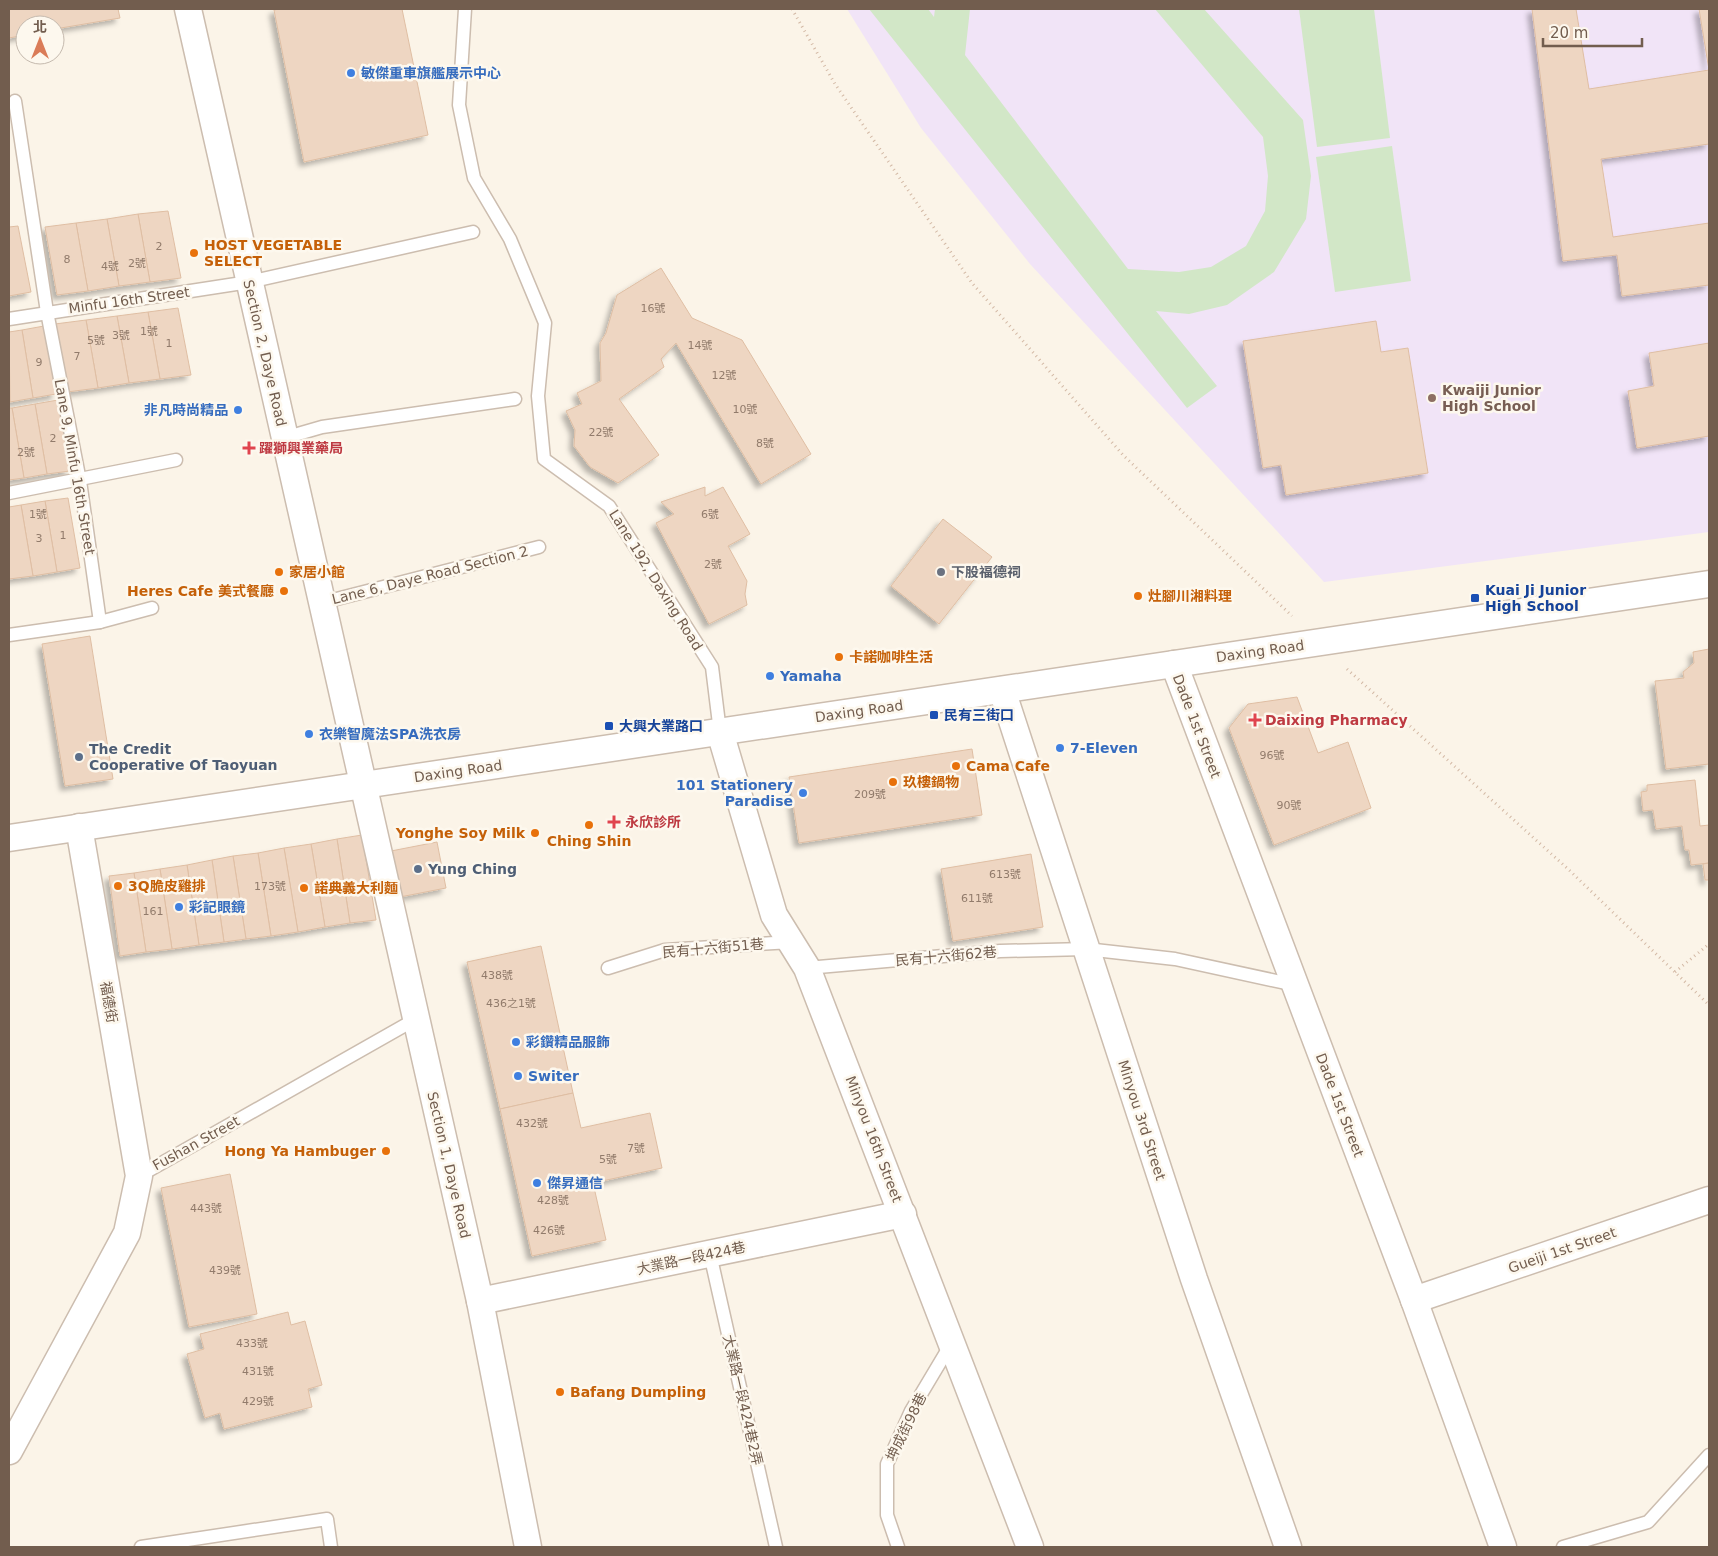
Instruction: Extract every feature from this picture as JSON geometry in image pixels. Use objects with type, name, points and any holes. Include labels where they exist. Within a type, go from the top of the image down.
[{"type":"street","name":"Section 2, Daye Road","points":[[188,9],[362,785]]},
{"type":"street","name":"Daxing Road","points":[[9,838],[1709,584]]},
{"type":"street","name":"Dade 1st Street","points":[[1174,664],[1414,1300],[1503,1547]]},
{"type":"street","name":"Minyou 3rd Street","points":[[1002,690],[1194,1280],[1288,1547]]},
{"type":"street","name":"Minyou 16th Street","points":[[720,732],[774,915],[807,968],[1030,1547]]},
{"type":"street","name":"Section 1, Daye Road","points":[[362,785],[480,1301],[528,1547]]},
{"type":"street","name":"福德街","points":[[79,827],[139,1176]]},
{"type":"street","name":"Fushan Street","points":[[9,1451],[127,1233],[139,1176]]},
{"type":"street","name":"Gueiji 1st Street","points":[[1414,1300],[1709,1200]]},
{"type":"street","name":"大業路一段424巷","points":[[480,1301],[903,1214]]},
{"type":"lane","name":"Lane 192, Daxing Road","points":[[465,9],[459,105],[474,178],[510,239],[545,323],[538,396],[544,459],[609,506],[712,667],[720,732]]},
{"type":"lane","name":"Lane 9, Minfu 16th Street","points":[[15,101],[47,312],[80,481],[100,622]]},
{"type":"lane","name":"Minfu 16th Street","points":[[9,319],[249,282],[473,232]]},
{"type":"lane","points":[[284,438],[322,427],[515,399]]},
{"type":"lane","points":[[9,493],[80,481],[176,460]]},
{"type":"lane","name":"Lane 6, Daye Road Section 2","points":[[321,603],[539,547]]},
{"type":"lane","points":[[9,635],[100,622],[152,608]]},
{"type":"lane","name":"民有十六街51巷","points":[[608,968],[665,950],[791,942]]},
{"type":"lane","name":"民有十六街62巷","points":[[807,968],[1000,951],[1086,949],[1175,959],[1295,985]]},
{"type":"lane","name":"Fushan Street","points":[[139,1176],[416,1019]]},
{"type":"lane","name":"大業路一段424巷2弄","points":[[710,1254],[776,1547]]},
{"type":"lane","name":"坤成街98巷","points":[[898,1547],[887,1515],[887,1464],[911,1411],[952,1342]]},
{"type":"lane","points":[[1563,1547],[1648,1522],[1709,1455]]},
{"type":"lane","points":[[141,1547],[327,1519],[331,1547]]},
{"type":"path","points":[[792,9],[835,84],[972,283],[1123,455],[1293,617]]},
{"type":"path","points":[[1346,669],[1568,869],[1709,1005]]},
{"type":"path","points":[[1675,972],[1709,944]]},
{"type":"shaded area","name":"Kwaiji Junior High School","points":[[847,9],[1709,9],[1709,532],[1324,582],[1030,264],[921,128]]},
{"type":"green space","points":[[869,9],[928,9],[934,17],[935,9],[970,9],[965,55],[1128,269],[1179,272],[1211,267],[1246,246],[1265,211],[1268,176],[1263,137],[1155,9],[1204,9],[1303,120],[1311,176],[1306,219],[1274,272],[1227,305],[1189,314],[1156,311],[1217,386],[1187,408]]},
{"type":"green space","points":[[1299,9],[1374,9],[1390,138],[1317,147]]},
{"type":"green space","points":[[1392,146],[1411,281],[1335,292],[1316,157]]},
{"type":"building","points":[[9,9],[118,9],[120,18],[65,27],[65,15],[15,15],[15,37],[9,38]]},
{"type":"building","name":"敏傑重車旗艦展示中心","points":[[402,9],[428,135],[304,162],[274,10]]},
{"type":"building","points":[[1532,9],[1576,9],[1589,89],[1709,70],[1709,144],[1601,159],[1613,237],[1709,223],[1709,285],[1622,296],[1617,255],[1563,261]]},
{"type":"building","points":[[1699,9],[1709,9],[1709,70]]},
{"type":"building","points":[[168,211],[181,278],[150,282],[138,214]]},
{"type":"building","points":[[138,214],[150,282],[119,286],[107,219]]},
{"type":"building","points":[[107,219],[119,286],[88,291],[76,223]]},
{"type":"building","points":[[76,223],[88,291],[57,295],[45,227]]},
{"type":"building","points":[[18,226],[31,292],[9,296],[9,227]]},
{"type":"building","points":[[661,268],[692,318],[742,340],[811,454],[761,484],[676,343],[661,359],[664,367],[619,399],[659,455],[618,483],[590,467],[574,446],[575,430],[566,411],[582,404],[577,393],[601,381],[600,343],[606,333],[617,295]]},
{"type":"building","points":[[178,308],[191,375],[160,379],[148,312]]},
{"type":"building","points":[[148,312],[160,379],[129,383],[117,316]]},
{"type":"building","points":[[117,316],[129,383],[98,388],[86,320]]},
{"type":"building","points":[[86,320],[98,388],[67,392],[55,324]]},
{"type":"building","points":[[1376,321],[1381,352],[1408,348],[1428,473],[1286,495],[1281,465],[1263,468],[1243,341]]},
{"type":"building","points":[[44,326],[56,394],[33,398],[22,330]]},
{"type":"building","points":[[22,330],[33,398],[10,402],[9,332]]},
{"type":"building","points":[[1709,343],[1709,436],[1637,448],[1628,391],[1654,386],[1649,353]]},
{"type":"building","points":[[58,400],[70,471],[47,474],[35,404]]},
{"type":"building","points":[[35,404],[47,474],[24,478],[12,408]]},
{"type":"building","points":[[9,408],[12,408],[24,478],[9,480]]},
{"type":"building","points":[[705,487],[705,496],[723,487],[750,534],[728,546],[747,581],[745,594],[747,605],[709,624],[656,523],[674,514],[661,502]]},
{"type":"building","points":[[68,498],[80,568],[57,572],[45,501]]},
{"type":"building","points":[[45,501],[57,572],[33,576],[21,505]]},
{"type":"building","points":[[21,505],[33,576],[9,579],[9,507]]},
{"type":"building","name":"下股福德祠","points":[[943,519],[992,557],[939,624],[891,586]]},
{"type":"building","points":[[90,636],[113,779],[65,786],[42,644]]},
{"type":"building","points":[[1709,649],[1709,764],[1666,769],[1655,681],[1684,678],[1683,672],[1694,663],[1693,652]]},
{"type":"building","points":[[1297,697],[1318,753],[1348,742],[1371,808],[1274,845],[1229,728],[1248,704]]},
{"type":"building","points":[[972,749],[982,815],[799,843],[789,777]]},
{"type":"building","points":[[1695,780],[1700,826],[1709,825],[1709,863],[1691,865],[1689,850],[1685,850],[1682,826],[1656,829],[1653,810],[1643,811],[1641,792],[1647,791],[1647,785]]},
{"type":"building","points":[[362,835],[376,920],[350,923],[337,839]]},
{"type":"building","points":[[337,839],[350,923],[325,927],[311,844]]},
{"type":"building","name":"Yung Ching","points":[[437,842],[446,888],[400,897],[391,851]]},
{"type":"building","name":"諾典義大利麵","points":[[311,844],[325,927],[298,932],[284,848]]},
{"type":"building","points":[[284,848],[298,932],[271,936],[258,853]]},
{"type":"building","points":[[258,853],[271,936],[246,939],[233,856]]},
{"type":"building","points":[[1031,854],[1043,927],[953,941],[941,869]]},
{"type":"building","points":[[233,856],[246,939],[224,942],[212,860]]},
{"type":"building","points":[[212,860],[224,942],[199,945],[187,865]]},
{"type":"building","points":[[1709,863],[1709,880],[1705,880],[1703,864]]},
{"type":"building","name":"彩記眼鏡","points":[[187,865],[199,945],[172,949],[160,869]]},
{"type":"building","points":[[160,869],[172,949],[146,952],[134,873]]},
{"type":"building","points":[[134,873],[146,952],[120,956],[109,876]]},
{"type":"building","points":[[541,946],[573,1093],[500,1109],[467,962]]},
{"type":"building","points":[[573,1093],[581,1128],[650,1113],[662,1168],[593,1183],[606,1240],[532,1256],[500,1109]]},
{"type":"building","points":[[230,1174],[257,1314],[189,1327],[161,1188]]},
{"type":"building","points":[[288,1312],[291,1325],[305,1321],[322,1385],[308,1389],[312,1407],[224,1429],[220,1413],[205,1418],[187,1354],[204,1349],[200,1334]]},
{"type":"place","name":"敏傑重車旗艦展示中心","points":[[351,73]]},
{"type":"place","name":"HOST VEGETABLE SELECT","points":[[194,253]]},
{"type":"place","name":"Kwaiji Junior High School","points":[[1432,398]]},
{"type":"place","name":"非凡時尚精品","points":[[238,410]]},
{"type":"place","name":"躍獅興業藥局","points":[[249,448]]},
{"type":"place","name":"家居小館","points":[[279,572]]},
{"type":"place","name":"下股福德祠","points":[[941,572]]},
{"type":"place","name":"Heres Cafe 美式餐廳","points":[[284,591]]},
{"type":"place","name":"灶腳川湘料理","points":[[1138,596]]},
{"type":"place","name":"Kuai Ji Junior High School","points":[[1475,598]]},
{"type":"place","name":"卡諾咖啡生活","points":[[839,657]]},
{"type":"place","name":"Yamaha","points":[[770,676]]},
{"type":"place","name":"民有三街口","points":[[934,715]]},
{"type":"place","name":"Daixing Pharmacy","points":[[1255,720]]},
{"type":"place","name":"大興大業路口","points":[[609,726]]},
{"type":"place","name":"衣樂智魔法SPA洗衣房","points":[[309,734]]},
{"type":"place","name":"7-Eleven","points":[[1060,748]]},
{"type":"place","name":"The Credit Cooperative Of Taoyuan","points":[[79,757]]},
{"type":"place","name":"Cama Cafe","points":[[956,766]]},
{"type":"place","name":"玖樓鍋物","points":[[893,782]]},
{"type":"place","name":"101 Stationery Paradise","points":[[803,793]]},
{"type":"place","name":"永欣診所","points":[[614,822]]},
{"type":"place","name":"Ching Shin","points":[[589,825]]},
{"type":"place","name":"Yonghe Soy Milk","points":[[535,833]]},
{"type":"place","name":"Yung Ching","points":[[418,869]]},
{"type":"place","name":"3Q脆皮雞排","points":[[118,886]]},
{"type":"place","name":"諾典義大利麵","points":[[304,888]]},
{"type":"place","name":"彩記眼鏡","points":[[179,907]]},
{"type":"place","name":"彩鑽精品服飾","points":[[516,1042]]},
{"type":"place","name":"Switer","points":[[518,1076]]},
{"type":"place","name":"Hong Ya Hambuger","points":[[386,1151]]},
{"type":"place","name":"傑昇通信","points":[[537,1183]]},
{"type":"place","name":"Bafang Dumpling","points":[[560,1392]]}]
